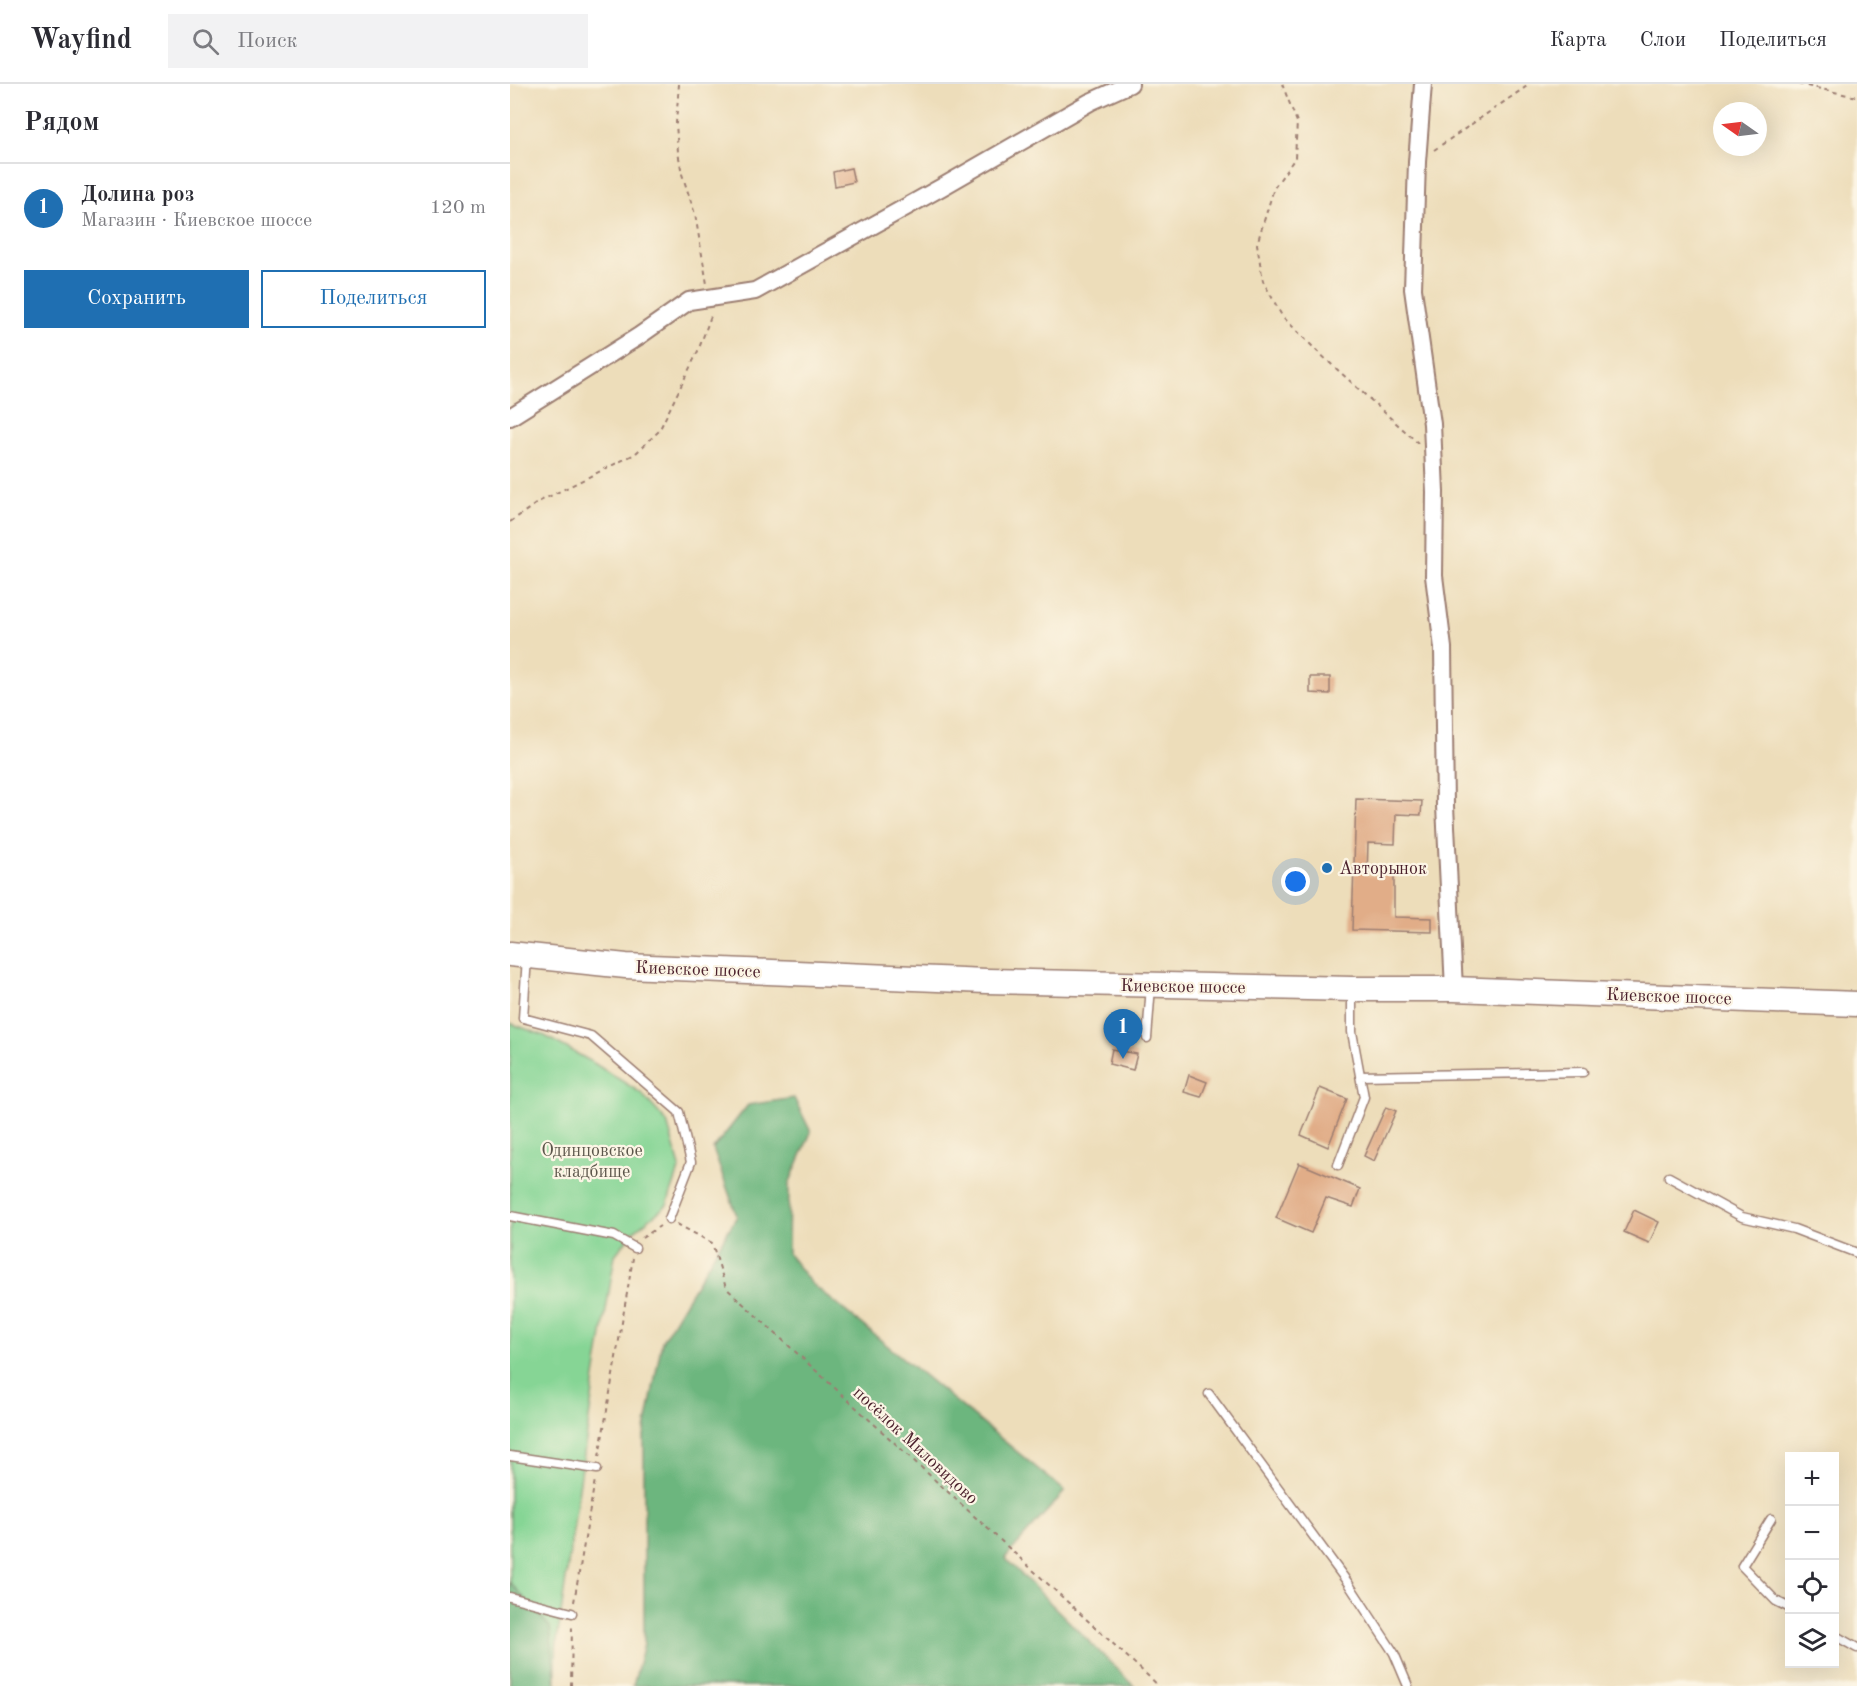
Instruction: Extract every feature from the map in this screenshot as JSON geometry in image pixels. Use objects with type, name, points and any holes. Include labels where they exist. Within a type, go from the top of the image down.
[{"type":"main road","name":"Киевское шоссе","points":[[519,955],[638,966],[986,981],[1454,989],[1857,1004]]},
{"type":"street","points":[[510,417],[639,336],[689,301],[755,291],[1090,102],[1130,84]]},
{"type":"street","points":[[1423,84],[1417,162],[1413,289],[1432,424],[1434,576],[1443,648],[1445,806],[1454,989]]},
{"type":"lane","points":[[519,955],[523,1018],[591,1036],[679,1112],[691,1162],[669,1219]]},
{"type":"lane","points":[[1148,1038],[1151,985]]},
{"type":"lane","points":[[1338,1165],[1364,1096],[1352,1032],[1352,989]]},
{"type":"lane","points":[[1360,1076],[1583,1072]]},
{"type":"lane","points":[[1669,1177],[1742,1217],[1794,1229],[1857,1253]]},
{"type":"lane","points":[[510,1216],[614,1236],[635,1248]]},
{"type":"lane","points":[[1209,1394],[1348,1582],[1394,1653],[1408,1686]]},
{"type":"lane","points":[[510,1456],[597,1469]]},
{"type":"lane","points":[[1771,1519],[1742,1566],[1776,1601],[1785,1606]]},
{"type":"lane","points":[[510,1597],[572,1614]]},
{"type":"lane","points":[[1839,1638],[1857,1648]]},
{"type":"path","points":[[510,522],[540,501],[635,454],[659,431],[713,315],[708,298],[706,271],[695,214],[682,174],[678,152],[676,123],[679,84]]},
{"type":"path","points":[[1282,84],[1297,122],[1295,158],[1275,188],[1257,244],[1263,281],[1282,316],[1318,352],[1407,432],[1434,461]]},
{"type":"path","points":[[1417,162],[1530,84]]},
{"type":"path","points":[[1798,84],[1857,97]]},
{"type":"path","points":[[571,1686],[572,1614],[635,1243],[669,1219]]},
{"type":"path","name":"посёлок Миловидово","points":[[669,1219],[712,1243],[726,1288],[1159,1686]]},
{"type":"green space","name":"Одинцовское кладбище","points":[[510,1023],[545,1036],[641,1093],[667,1122],[680,1167],[667,1205],[633,1232],[615,1255],[556,1648],[556,1686],[510,1686]]},
{"type":"green space","points":[[794,1098],[811,1132],[789,1184],[788,1254],[811,1283],[1065,1491],[1005,1558],[1134,1686],[633,1686],[644,1644],[644,1436],[662,1341],[737,1216],[713,1149],[748,1105]]},
{"type":"green space","points":[[510,1582],[550,1627],[556,1686],[510,1686]]},
{"type":"building","points":[[851,168],[854,182],[835,186],[833,172]]},
{"type":"building","points":[[1310,677],[1330,677],[1330,694],[1310,693]]},
{"type":"building","points":[[1356,799],[1422,801],[1421,815],[1396,814],[1395,844],[1368,843],[1367,875],[1394,875],[1394,917],[1432,918],[1432,932],[1352,930]]},
{"type":"building","points":[[1112,1049],[1137,1054],[1133,1070],[1109,1064]]},
{"type":"building","points":[[1189,1075],[1207,1082],[1201,1097],[1184,1092]]},
{"type":"building","points":[[1320,1088],[1347,1099],[1328,1147],[1301,1135]]},
{"type":"building","points":[[1386,1107],[1396,1111],[1374,1161],[1364,1156]]},
{"type":"building","points":[[1299,1163],[1360,1189],[1353,1207],[1326,1198],[1311,1233],[1276,1218]]},
{"type":"building","points":[[1634,1210],[1659,1222],[1649,1243],[1624,1232]]},
{"type":"place","name":"Авторынок","points":[[1327,868]]},
{"type":"place","name":"Долина роз","points":[[1123,1059]]}]
